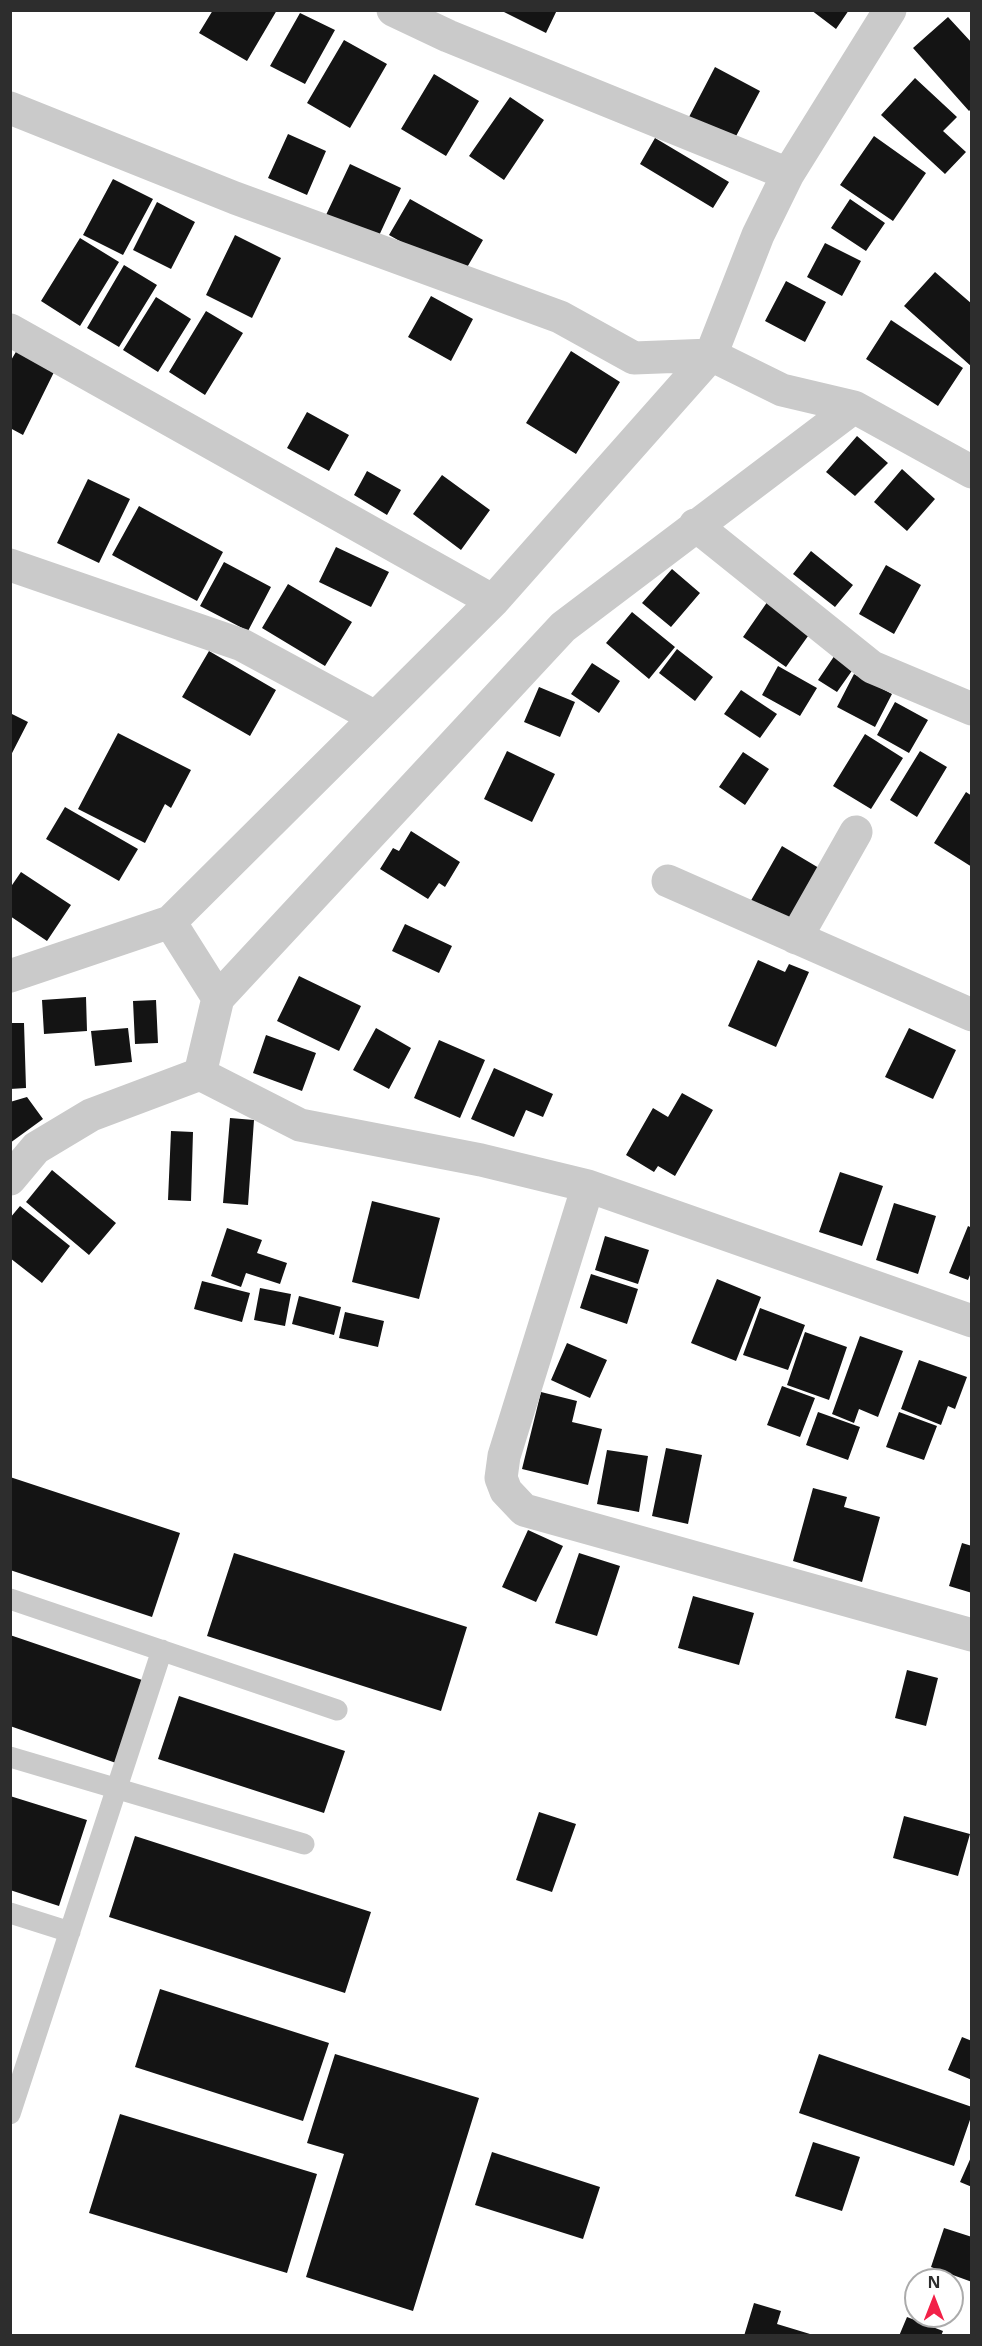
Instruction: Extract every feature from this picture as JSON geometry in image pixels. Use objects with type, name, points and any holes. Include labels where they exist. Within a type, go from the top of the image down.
[{"type":"street","points":[[393,10],[448,36],[788,174]]},
{"type":"street","points":[[10,976],[170,922],[493,601],[711,355],[758,235],[788,174],[890,10]]},
{"type":"street","points":[[10,108],[235,198],[560,317],[634,358],[711,355],[782,390],[854,407],[972,472]]},
{"type":"street","points":[[10,330],[493,601]]},
{"type":"street","points":[[200,1074],[218,998],[563,627],[854,407]]},
{"type":"street","points":[[695,525],[872,667],[972,710]]},
{"type":"street","points":[[10,565],[242,645],[375,717]]},
{"type":"street","points":[[796,938],[856,832]]},
{"type":"street","points":[[668,881],[972,1015]]},
{"type":"street","points":[[170,922],[218,998]]},
{"type":"street","points":[[10,1179],[36,1148],[91,1115],[200,1074],[300,1125],[481,1160],[588,1186],[972,1321]]},
{"type":"street","points":[[588,1186],[504,1456],[501,1478],[506,1491],[524,1510],[972,1635]]},
{"type":"lane","points":[[10,1599],[338,1710]]},
{"type":"lane","points":[[10,2114],[162,1650]]},
{"type":"lane","points":[[10,1757],[304,1844]]},
{"type":"lane","points":[[10,1913],[70,1932]]},
{"type":"building","points":[[213,10],[277,10],[247,61],[199,33]]},
{"type":"building","points":[[500,10],[557,10],[546,33]]},
{"type":"building","points":[[811,10],[849,10],[836,29]]},
{"type":"building","points":[[300,13],[335,30],[305,84],[270,66]]},
{"type":"building","points":[[948,17],[972,43],[972,108],[969,111],[913,48]]},
{"type":"building","points":[[344,40],[387,64],[350,128],[307,103]]},
{"type":"building","points":[[715,67],[760,91],[734,140],[689,117]]},
{"type":"building","points":[[434,74],[479,101],[446,156],[401,129]]},
{"type":"building","points":[[915,78],[957,117],[943,131],[966,152],[945,174],[881,115]]},
{"type":"building","points":[[510,97],[544,120],[504,180],[469,156]]},
{"type":"building","points":[[288,134],[326,151],[307,195],[268,178]]},
{"type":"building","points":[[874,136],[926,173],[893,221],[840,185]]},
{"type":"building","points":[[655,138],[729,182],[713,208],[640,164]]},
{"type":"building","points":[[350,164],[401,188],[377,240],[326,215]]},
{"type":"building","points":[[113,179],[153,199],[123,255],[83,235]]},
{"type":"building","points":[[410,199],[483,240],[462,276],[389,235]]},
{"type":"building","points":[[850,199],[885,223],[866,251],[831,228]]},
{"type":"building","points":[[157,202],[195,222],[171,269],[133,250]]},
{"type":"building","points":[[235,235],[281,258],[252,318],[206,295]]},
{"type":"building","points":[[80,238],[119,262],[80,326],[41,301]]},
{"type":"building","points":[[825,243],[861,261],[842,296],[807,277]]},
{"type":"building","points":[[124,265],[157,285],[119,347],[87,328]]},
{"type":"building","points":[[935,272],[972,304],[972,367],[904,306]]},
{"type":"building","points":[[786,281],[826,302],[805,342],[765,321]]},
{"type":"building","points":[[431,296],[473,319],[451,361],[408,337]]},
{"type":"building","points":[[156,297],[191,319],[158,372],[123,350]]},
{"type":"building","points":[[206,311],[243,333],[205,395],[169,372]]},
{"type":"building","points":[[891,320],[963,368],[938,406],[866,359]]},
{"type":"building","points":[[17,350],[56,368],[23,435],[10,428],[10,362]]},
{"type":"building","points":[[571,351],[620,382],[576,454],[526,423]]},
{"type":"building","points":[[307,412],[349,435],[329,471],[287,448]]},
{"type":"building","points":[[857,436],[888,463],[855,496],[826,472]]},
{"type":"building","points":[[902,469],[935,499],[907,531],[874,502]]},
{"type":"building","points":[[367,471],[401,490],[387,515],[354,495]]},
{"type":"building","points":[[442,475],[490,510],[461,550],[413,514]]},
{"type":"building","points":[[88,479],[130,499],[99,563],[57,543]]},
{"type":"building","points":[[139,506],[223,552],[197,601],[112,555]]},
{"type":"building","points":[[336,547],[389,572],[371,607],[319,582]]},
{"type":"building","points":[[811,551],[853,585],[835,607],[793,574]]},
{"type":"building","points":[[224,562],[271,587],[248,631],[200,606]]},
{"type":"building","points":[[886,565],[921,585],[894,634],[859,614]]},
{"type":"building","points":[[672,569],[700,593],[671,627],[642,603]]},
{"type":"building","points":[[288,584],[352,622],[325,666],[262,628]]},
{"type":"building","points":[[770,598],[813,629],[786,667],[743,637]]},
{"type":"building","points":[[632,612],[675,647],[649,679],[606,643]]},
{"type":"building","points":[[677,649],[713,677],[695,701],[659,673]]},
{"type":"building","points":[[209,651],[276,690],[250,736],[182,697]]},
{"type":"building","points":[[837,652],[856,665],[837,692],[818,680]]},
{"type":"building","points":[[592,663],[620,681],[599,713],[571,694]]},
{"type":"building","points":[[778,666],[817,688],[800,716],[762,695]]},
{"type":"building","points":[[854,674],[892,694],[875,727],[837,707]]},
{"type":"building","points":[[539,687],[575,702],[560,737],[524,722]]},
{"type":"building","points":[[741,690],[777,714],[760,738],[724,714]]},
{"type":"building","points":[[895,702],[928,720],[909,753],[877,735]]},
{"type":"building","points":[[10,713],[28,722],[10,757]]},
{"type":"building","points":[[118,733],[191,770],[171,808],[165,804],[145,843],[78,809]]},
{"type":"building","points":[[865,734],[903,758],[871,809],[833,786]]},
{"type":"building","points":[[507,751],[555,774],[532,822],[484,799]]},
{"type":"building","points":[[920,751],[947,767],[917,817],[890,800]]},
{"type":"building","points":[[743,752],[769,769],[745,805],[719,787]]},
{"type":"building","points":[[966,792],[972,796],[972,867],[934,843]]},
{"type":"building","points":[[65,807],[138,849],[119,881],[46,839]]},
{"type":"building","points":[[411,831],[460,862],[445,887],[439,883],[428,899],[380,869],[393,848],[399,851]]},
{"type":"building","points":[[782,846],[824,871],[791,928],[749,904]]},
{"type":"building","points":[[21,872],[71,905],[47,941],[10,916],[10,888]]},
{"type":"building","points":[[405,924],[452,946],[439,973],[392,951]]},
{"type":"building","points":[[758,960],[785,972],[789,964],[809,972],[776,1047],[728,1026]]},
{"type":"building","points":[[299,976],[361,1006],[339,1051],[277,1021]]},
{"type":"building","points":[[86,997],[87,1031],[44,1034],[42,1000]]},
{"type":"building","points":[[156,1000],[158,1043],[135,1044],[133,1001]]},
{"type":"building","points":[[10,1023],[24,1023],[26,1088],[10,1089]]},
{"type":"building","points":[[128,1028],[132,1062],[95,1066],[91,1031]]},
{"type":"building","points":[[376,1028],[411,1048],[389,1089],[353,1070]]},
{"type":"building","points":[[909,1028],[956,1050],[933,1099],[885,1077]]},
{"type":"building","points":[[266,1035],[316,1053],[302,1091],[253,1073]]},
{"type":"building","points":[[439,1040],[485,1060],[460,1118],[414,1098]]},
{"type":"building","points":[[494,1068],[553,1094],[543,1117],[526,1110],[514,1137],[471,1119]]},
{"type":"building","points":[[682,1093],[713,1110],[675,1176],[658,1166],[654,1172],[626,1155],[653,1108],[668,1117]]},
{"type":"building","points":[[27,1097],[43,1119],[10,1143],[10,1102]]},
{"type":"building","points":[[230,1118],[254,1120],[248,1205],[223,1203]]},
{"type":"building","points":[[171,1131],[193,1132],[191,1201],[168,1200]]},
{"type":"building","points":[[52,1170],[116,1223],[89,1255],[26,1202]]},
{"type":"building","points":[[840,1172],[883,1186],[862,1246],[819,1232]]},
{"type":"building","points":[[372,1201],[440,1218],[419,1299],[352,1282]]},
{"type":"building","points":[[894,1203],[936,1216],[918,1274],[876,1260]]},
{"type":"building","points":[[20,1206],[70,1246],[42,1283],[10,1258],[10,1218]]},
{"type":"building","points":[[968,1226],[972,1228],[972,1270],[968,1280],[949,1273]]},
{"type":"building","points":[[227,1228],[262,1240],[257,1253],[287,1263],[280,1284],[246,1273],[241,1287],[211,1276]]},
{"type":"building","points":[[605,1236],[649,1250],[638,1284],[595,1270]]},
{"type":"building","points":[[591,1274],[638,1289],[627,1324],[580,1308]]},
{"type":"building","points":[[717,1279],[761,1297],[736,1361],[691,1343]]},
{"type":"building","points":[[202,1281],[250,1293],[242,1322],[194,1309]]},
{"type":"building","points":[[260,1288],[291,1294],[285,1326],[254,1320]]},
{"type":"building","points":[[299,1296],[341,1307],[334,1335],[292,1324]]},
{"type":"building","points":[[760,1308],[805,1325],[788,1370],[743,1355]]},
{"type":"building","points":[[345,1312],[384,1321],[378,1347],[339,1338]]},
{"type":"building","points":[[805,1332],[847,1347],[829,1400],[787,1385]]},
{"type":"building","points":[[860,1336],[903,1351],[878,1417],[859,1409],[854,1423],[832,1414]]},
{"type":"building","points":[[567,1343],[607,1360],[590,1398],[551,1380]]},
{"type":"building","points":[[919,1360],[967,1377],[955,1409],[948,1406],[941,1425],[901,1409]]},
{"type":"building","points":[[782,1386],[815,1398],[800,1437],[767,1425]]},
{"type":"building","points":[[541,1392],[577,1401],[572,1422],[602,1429],[588,1485],[522,1469]]},
{"type":"building","points":[[818,1412],[860,1427],[848,1460],[806,1445]]},
{"type":"building","points":[[899,1412],[937,1426],[924,1460],[886,1447]]},
{"type":"building","points":[[666,1448],[702,1455],[688,1524],[652,1516]]},
{"type":"building","points":[[607,1450],[648,1456],[639,1512],[597,1504]]},
{"type":"building","points":[[10,1477],[180,1533],[152,1617],[10,1570]]},
{"type":"building","points":[[813,1488],[847,1497],[844,1507],[880,1517],[862,1582],[793,1561]]},
{"type":"building","points":[[528,1530],[563,1546],[536,1602],[502,1587]]},
{"type":"building","points":[[962,1543],[972,1546],[972,1593],[949,1586]]},
{"type":"building","points":[[234,1553],[467,1627],[441,1711],[207,1636]]},
{"type":"building","points":[[579,1553],[620,1566],[597,1636],[555,1623]]},
{"type":"building","points":[[693,1596],[754,1613],[739,1665],[678,1648]]},
{"type":"building","points":[[10,1635],[145,1681],[116,1763],[10,1726]]},
{"type":"building","points":[[907,1670],[938,1678],[926,1726],[895,1718]]},
{"type":"building","points":[[179,1696],[345,1751],[324,1813],[158,1759]]},
{"type":"building","points":[[10,1796],[87,1820],[59,1906],[10,1890]]},
{"type":"building","points":[[539,1812],[576,1824],[552,1892],[516,1880]]},
{"type":"building","points":[[904,1816],[970,1834],[958,1876],[893,1858]]},
{"type":"building","points":[[135,1836],[371,1912],[345,1993],[109,1917]]},
{"type":"building","points":[[160,1989],[329,2043],[303,2121],[135,2067]]},
{"type":"building","points":[[962,2037],[972,2041],[972,2080],[948,2070]]},
{"type":"building","points":[[335,2054],[479,2098],[413,2311],[306,2277],[344,2154],[307,2143]]},
{"type":"building","points":[[819,2054],[972,2107],[972,2114],[954,2166],[799,2113]]},
{"type":"building","points":[[120,2114],[317,2174],[287,2273],[89,2213]]},
{"type":"building","points":[[813,2142],[860,2157],[842,2211],[795,2196]]},
{"type":"building","points":[[492,2152],[600,2187],[583,2239],[475,2205]]},
{"type":"building","points":[[972,2155],[972,2187],[960,2182]]},
{"type":"building","points":[[944,2228],[972,2237],[972,2282],[964,2279],[964,2268],[931,2267]]},
{"type":"building","points":[[754,2303],[781,2311],[777,2324],[810,2334],[809,2336],[744,2336]]},
{"type":"building","points":[[904,2324],[904,2328],[935,2328],[943,2331],[941,2336],[899,2336]]}]
